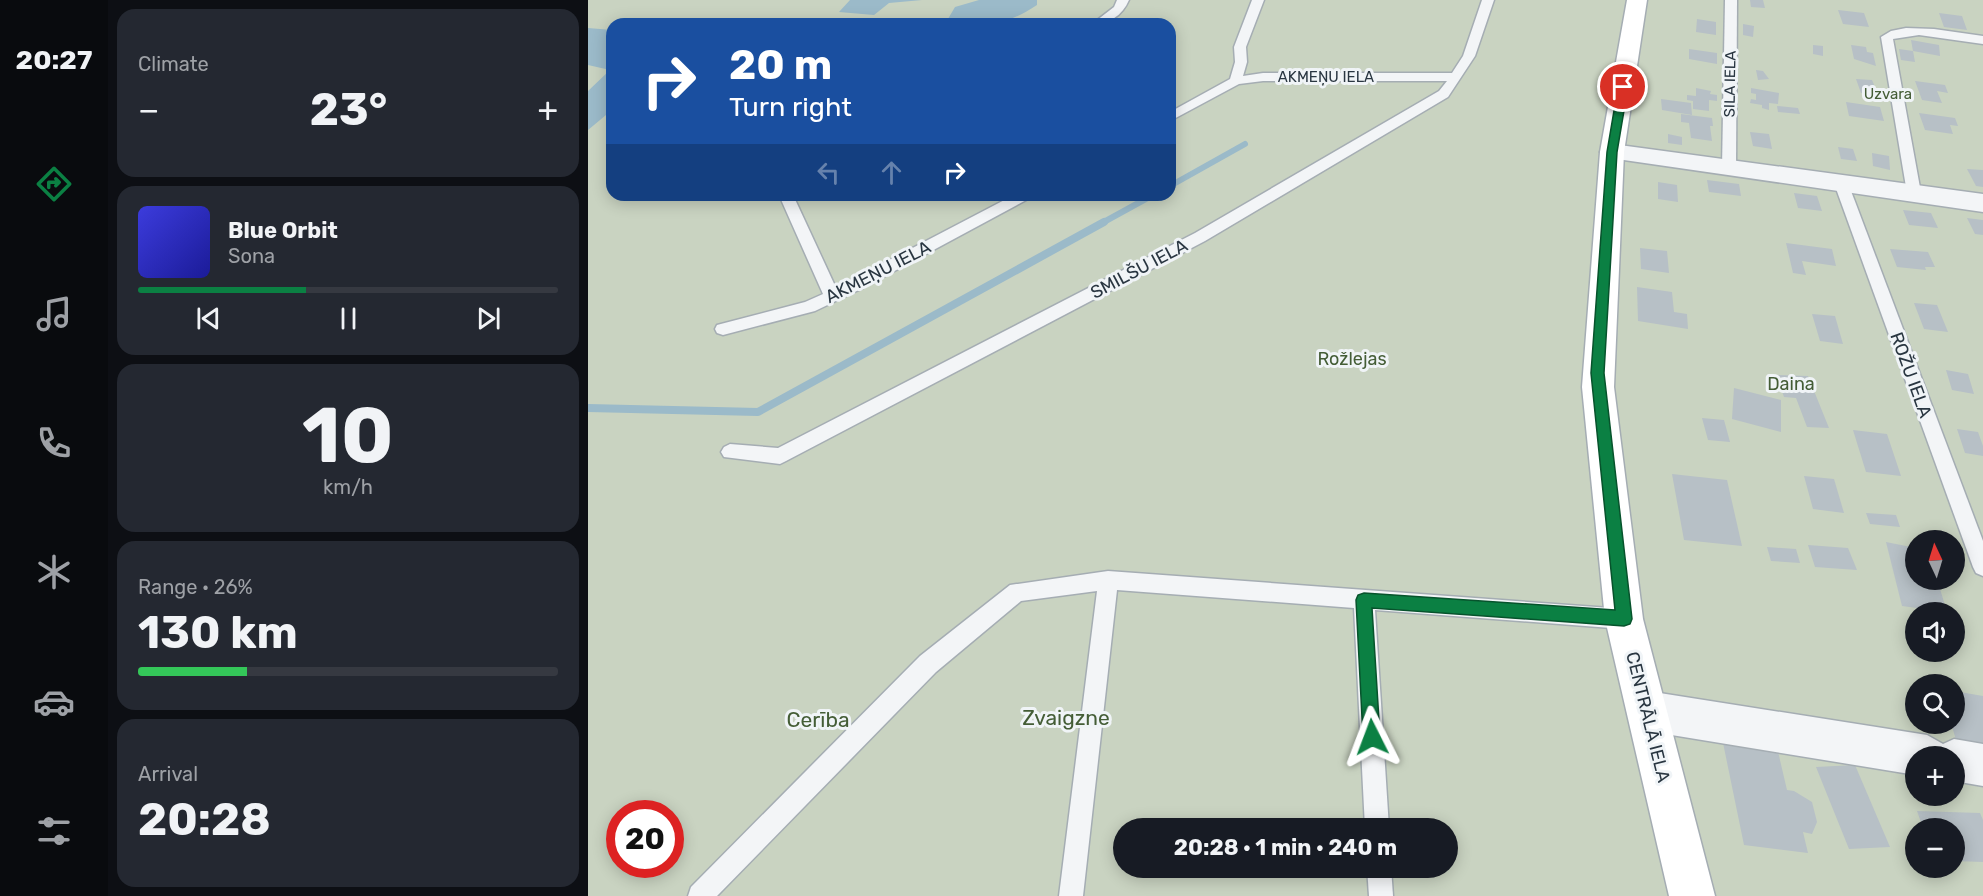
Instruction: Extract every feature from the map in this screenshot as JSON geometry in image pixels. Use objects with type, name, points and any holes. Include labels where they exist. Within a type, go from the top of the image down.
[{"type":"street","name":"CENTRĀLĀ IELA","points":[[1637,0],[1612,152],[1598,373],[1624,619],[1692,896]]},
{"type":"street","points":[[1612,152],[1983,203]]},
{"type":"street","points":[[1647,711],[1905,752]]},
{"type":"street","points":[[1965,762],[1983,765]]},
{"type":"lane","points":[[1106,18],[1119,9],[1123,0]]},
{"type":"lane","points":[[1236,81],[1241,62],[1240,47],[1258,0]]},
{"type":"lane","name":"SILA IELA","points":[[1729,168],[1731,0]]},
{"type":"lane","name":"SMILŠU IELA","points":[[730,452],[780,456],[1210,232],[1444,94],[1469,56],[1484,1]]},
{"type":"lane","points":[[1914,193],[1887,37],[1894,32],[1919,32],[1983,40]]},
{"type":"lane","name":"AKMEŅU IELA","points":[[1176,114],[1236,81],[1263,77],[1455,77]]},
{"type":"lane","name":"ROŽU IELA","points":[[1841,183],[1983,567]]},
{"type":"lane","points":[[789,201],[832,296]]},
{"type":"lane","name":"AKMEŅU IELA","points":[[723,329],[809,307],[1014,201]]},
{"type":"lane","points":[[700,896],[928,664],[1017,592],[1108,580],[1624,619]]},
{"type":"lane","points":[[1071,896],[1108,580]]},
{"type":"lane","points":[[1364,600],[1376,818]]},
{"type":"lane","points":[[1380,878],[1381,896]]},
{"type":"green space","points":[[588,0],[1983,0],[1983,896],[588,896]]},
{"type":"water","points":[[850,0],[922,0],[889,3],[874,15],[839,12]]},
{"type":"water","points":[[979,0],[1037,0],[1037,5],[1014,18],[949,18],[955,7]]},
{"type":"water","points":[[588,28],[606,30],[606,69],[588,65]]},
{"type":"water","points":[[606,74],[606,115],[588,130],[588,91]]},
{"type":"building","points":[[1750,0],[1763,0],[1765,8],[1751,7]]},
{"type":"building","points":[[1838,10],[1864,13],[1869,27],[1843,24]]},
{"type":"building","points":[[1939,13],[1962,16],[1967,30],[1944,27]]},
{"type":"building","points":[[1697,19],[1716,22],[1716,35],[1696,32]]},
{"type":"building","points":[[1743,24],[1754,26],[1753,37],[1743,35]]},
{"type":"building","points":[[1911,40],[1939,45],[1940,56],[1913,51]]},
{"type":"building","points":[[1813,45],[1823,46],[1823,56],[1813,54]]},
{"type":"building","points":[[1851,45],[1866,47],[1867,52],[1873,53],[1876,66],[1854,59]]},
{"type":"building","points":[[1689,49],[1717,53],[1717,64],[1689,59]]},
{"type":"building","points":[[1899,49],[1913,51],[1915,62],[1901,60]]},
{"type":"building","points":[[1756,70],[1763,71],[1769,79],[1758,80]]},
{"type":"building","points":[[1856,79],[1872,80],[1878,94],[1861,93]]},
{"type":"building","points":[[1915,81],[1945,85],[1948,93],[1937,91],[1942,103],[1922,100]]},
{"type":"building","points":[[1696,88],[1711,91],[1710,94],[1717,95],[1717,101],[1709,100],[1709,111],[1693,109],[1693,101],[1687,100],[1687,95],[1696,96]]},
{"type":"building","points":[[1751,88],[1779,93],[1778,104],[1769,103],[1769,110],[1762,108],[1762,105],[1750,103],[1751,99],[1756,100],[1756,94],[1751,93]]},
{"type":"building","points":[[1661,99],[1691,103],[1692,115],[1662,110]]},
{"type":"building","points":[[1846,102],[1880,107],[1884,121],[1849,116]]},
{"type":"building","points":[[1777,106],[1798,108],[1800,114],[1778,112]]},
{"type":"building","points":[[1919,113],[1955,118],[1958,126],[1950,125],[1953,134],[1925,130]]},
{"type":"building","points":[[1681,114],[1712,118],[1713,126],[1710,126],[1712,141],[1691,138],[1689,123],[1681,122]]},
{"type":"building","points":[[1750,132],[1769,134],[1772,149],[1753,146]]},
{"type":"building","points":[[1668,134],[1682,137],[1682,145],[1668,143]]},
{"type":"building","points":[[1838,147],[1853,149],[1857,161],[1841,159]]},
{"type":"building","points":[[1872,153],[1889,156],[1890,170],[1873,166]]},
{"type":"building","points":[[1967,169],[1983,170],[1983,187],[1976,186]]},
{"type":"building","points":[[1707,180],[1739,184],[1741,196],[1709,192]]},
{"type":"building","points":[[1658,182],[1677,185],[1678,202],[1658,199]]},
{"type":"building","points":[[1794,193],[1817,196],[1822,211],[1798,208]]},
{"type":"building","points":[[1903,210],[1931,213],[1938,228],[1909,225]]},
{"type":"building","points":[[1967,218],[1983,220],[1983,235],[1975,234]]},
{"type":"building","points":[[1786,243],[1832,249],[1836,266],[1802,261],[1806,275],[1793,273]]},
{"type":"building","points":[[1640,248],[1667,251],[1669,273],[1641,269]]},
{"type":"building","points":[[1890,249],[1928,252],[1935,267],[1925,267],[1926,270],[1897,267]]},
{"type":"building","points":[[1637,287],[1672,292],[1674,312],[1687,314],[1688,329],[1638,321]]},
{"type":"building","points":[[1914,303],[1937,305],[1948,332],[1924,329]]},
{"type":"building","points":[[1812,314],[1835,316],[1843,344],[1820,341]]},
{"type":"building","points":[[1946,370],[1968,374],[1974,394],[1952,390]]},
{"type":"building","points":[[1776,375],[1808,376],[1829,428],[1807,427],[1796,398],[1784,397]]},
{"type":"building","points":[[1734,388],[1781,400],[1781,432],[1732,419]]},
{"type":"building","points":[[1702,418],[1724,420],[1730,442],[1708,440]]},
{"type":"building","points":[[1957,429],[1978,432],[1983,446],[1983,456],[1965,453]]},
{"type":"building","points":[[1853,430],[1887,434],[1901,476],[1866,472]]},
{"type":"building","points":[[1672,474],[1727,480],[1742,546],[1684,540]]},
{"type":"building","points":[[1804,476],[1834,479],[1844,513],[1813,509]]},
{"type":"building","points":[[1866,513],[1896,515],[1900,527],[1870,524]]},
{"type":"building","points":[[1886,542],[1905,546],[1905,590],[1940,590],[1944,602],[1905,602],[1905,606],[1902,606]]},
{"type":"building","points":[[1808,545],[1848,548],[1857,570],[1815,567]]},
{"type":"building","points":[[1767,547],[1796,549],[1800,563],[1771,561]]},
{"type":"building","points":[[1965,693],[1983,696],[1983,744],[1956,740],[1954,734],[1965,734]]},
{"type":"building","points":[[1722,738],[1776,743],[1787,790],[1794,791],[1812,802],[1817,822],[1812,834],[1803,832],[1808,853],[1744,845]]},
{"type":"building","points":[[1855,765],[1890,847],[1849,849],[1816,767]]},
{"type":"building","points":[[1917,811],[1980,813],[1983,820],[1983,862],[1965,861],[1965,818],[1919,818]]},
{"type":"waterway","points":[[1176,183],[1245,144]]},
{"type":"waterway","points":[[1102,223],[1142,201]]},
{"type":"waterway","points":[[588,408],[758,412],[1104,222]]},
{"type":"route","points":[[1372,737],[1364,600],[1624,619],[1598,387],[1612,152],[1623,87]]},
{"type":"park label","name":"Uzvara","points":[[1888,94]]},
{"type":"park label","name":"Rožlejas","points":[[1352,359]]},
{"type":"park label","name":"Daina","points":[[1791,384]]},
{"type":"park label","name":"Zvaigzne","points":[[1066,718]]},
{"type":"park label","name":"Cerība","points":[[818,720]]}]
